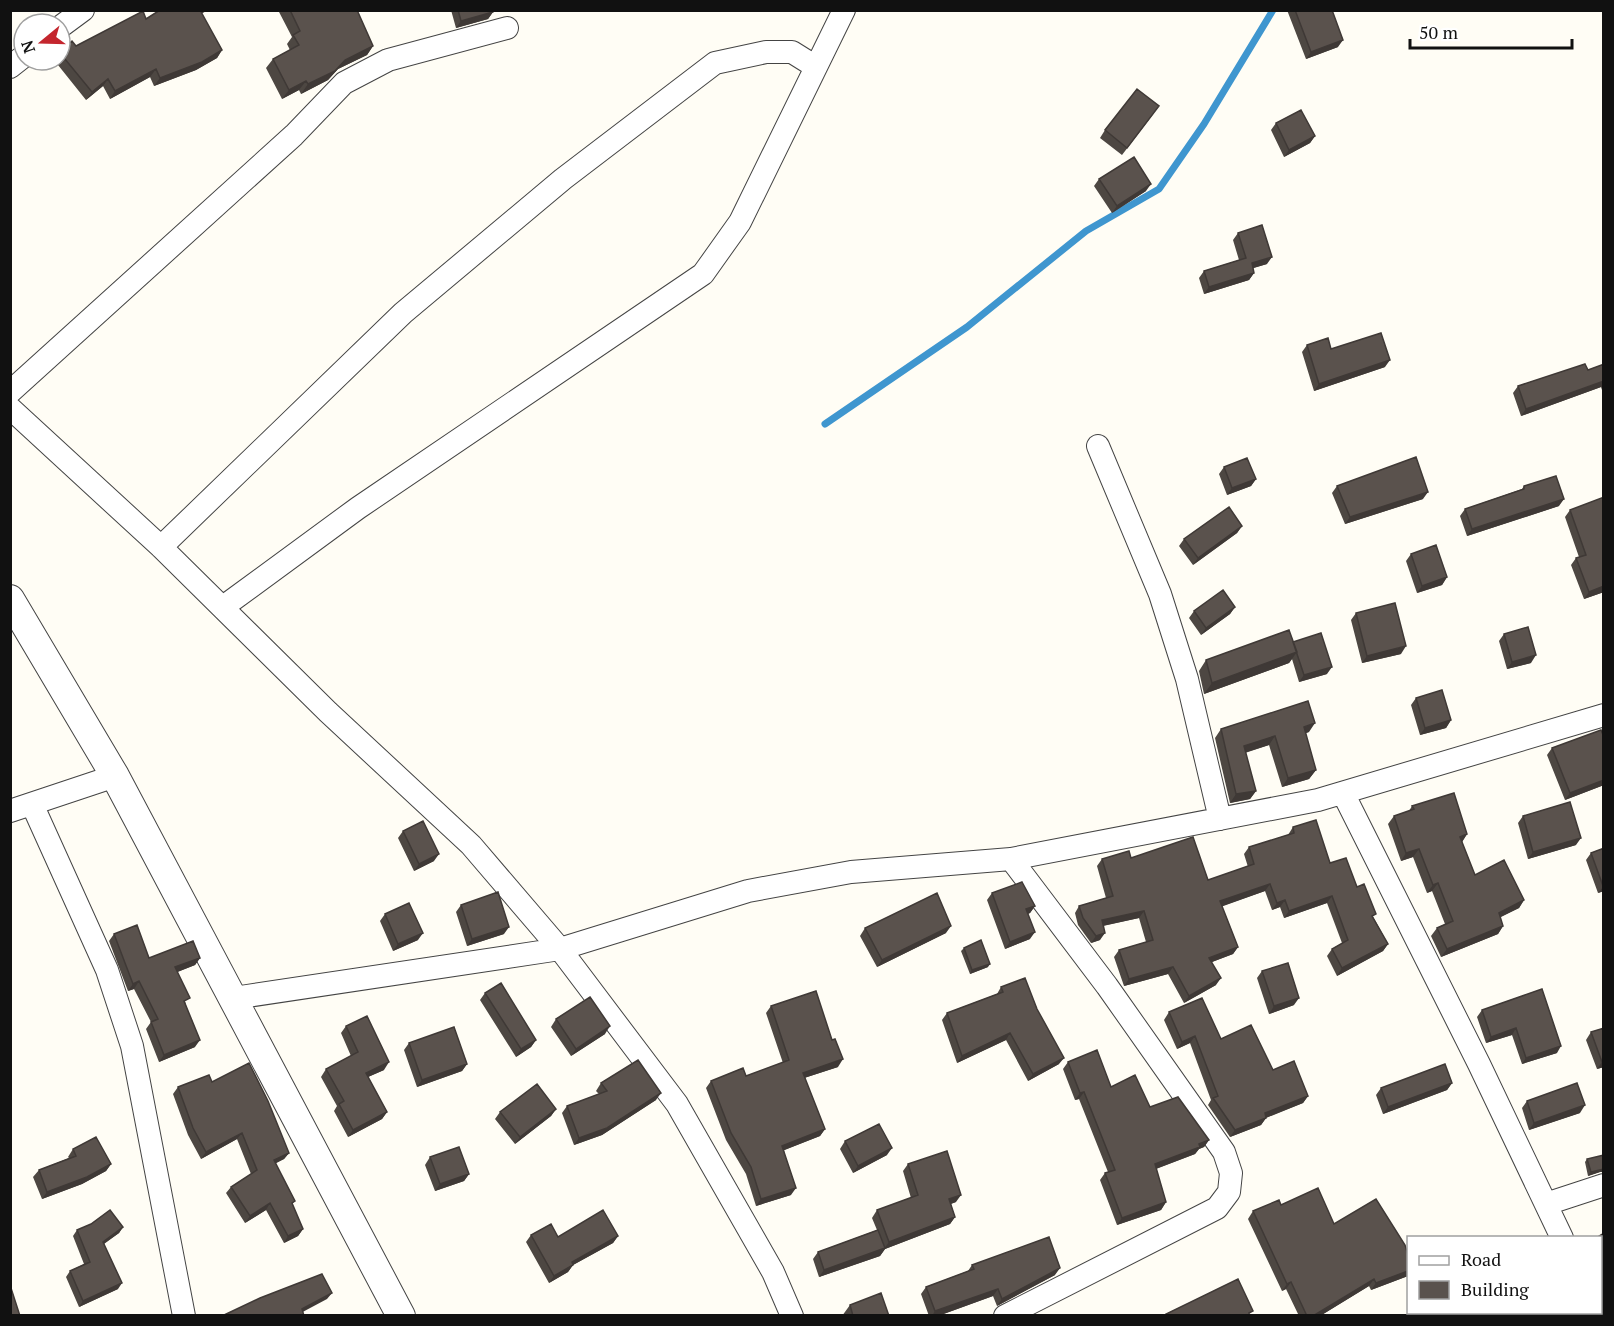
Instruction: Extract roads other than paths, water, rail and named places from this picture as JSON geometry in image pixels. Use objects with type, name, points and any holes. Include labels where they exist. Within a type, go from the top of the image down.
[{"type":"street","points":[[223,607],[358,508],[703,274],[740,222],[844,10]]},
{"type":"street","points":[[10,392],[294,135],[344,83],[388,60],[507,28]]},
{"type":"street","points":[[161,547],[403,313],[563,179],[715,63],[765,52],[792,52],[816,68]]},
{"type":"street","points":[[10,408],[161,547],[328,712],[471,845],[560,949],[678,1104],[773,1272],[792,1316]]},
{"type":"street","points":[[1098,446],[1160,594],[1187,679],[1220,819]]},
{"type":"street","points":[[10,599],[115,776],[401,1316]]},
{"type":"street","points":[[234,998],[560,949],[748,891],[851,872],[1011,860],[1220,819],[1343,793],[1604,715]]},
{"type":"street","points":[[10,811],[115,776]]},
{"type":"street","points":[[1343,793],[1561,1236]]},
{"type":"street","points":[[32,804],[107,970],[132,1046],[184,1316]]},
{"type":"street","points":[[1011,860],[1183,1093],[1224,1152],[1231,1173],[1229,1192],[1217,1208],[1019,1312]]},
{"type":"street","points":[[1546,1204],[1604,1185]]},
{"type":"waterway","points":[[825,424],[967,327],[1086,231],[1159,189],[1204,124],[1273,10]]}]
